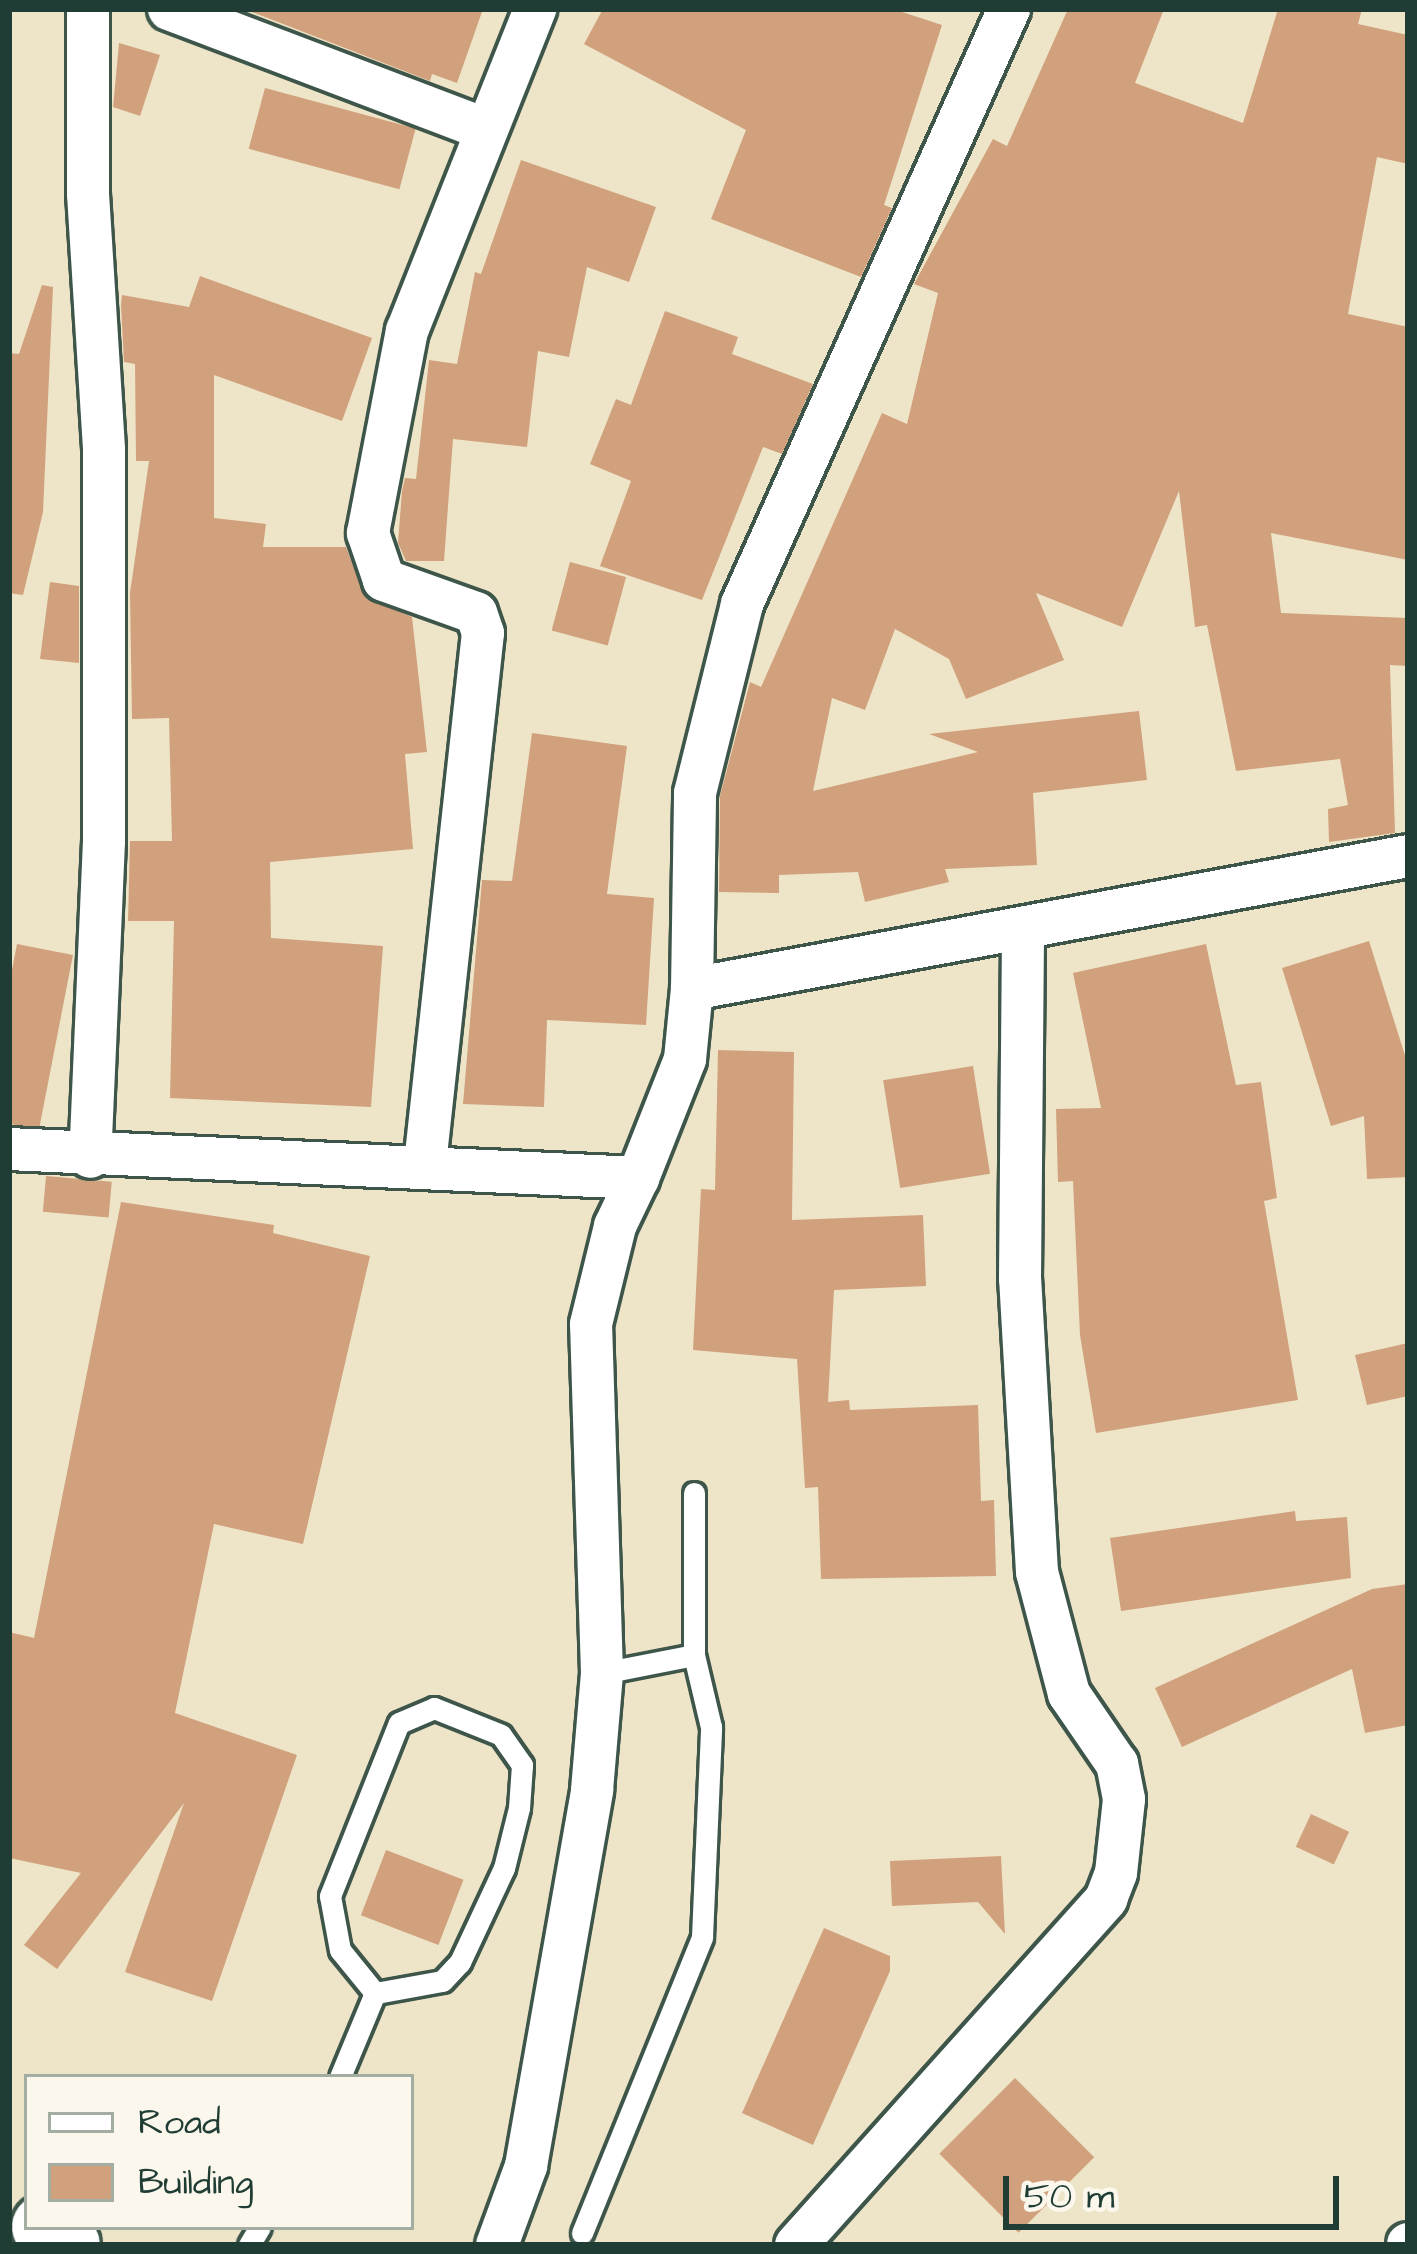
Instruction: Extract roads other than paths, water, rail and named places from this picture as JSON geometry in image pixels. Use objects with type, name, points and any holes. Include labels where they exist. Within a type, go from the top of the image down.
[{"type":"street","points":[[88,9],[88,194],[104,450],[104,841],[90,1157]]},
{"type":"street","points":[[169,9],[483,128]]},
{"type":"street","points":[[425,1164],[483,633],[476,613],[384,580],[368,533],[407,331],[483,128],[536,9]]},
{"type":"street","points":[[497,2245],[526,2166],[592,1790],[602,1673],[591,1324],[614,1226],[685,1059],[692,989],[695,793],[742,604],[930,199],[1009,9]]},
{"type":"street","points":[[692,989],[1408,856]]},
{"type":"street","points":[[796,2245],[1106,1899],[1116,1873],[1124,1798],[1117,1764],[1069,1694],[1037,1572],[1020,1280],[1023,929]]},
{"type":"street","points":[[9,1149],[90,1157],[425,1164],[638,1178]]},
{"type":"lane","points":[[582,2233],[702,1937],[711,1727],[694,1655],[694,1493]]},
{"type":"lane","points":[[602,1673],[694,1655]]},
{"type":"lane","points":[[434,1708],[476,1719],[501,1735],[522,1765],[504,1868],[481,1926],[442,1981],[376,1993],[340,1950],[330,1896],[399,1723],[434,1708]]},
{"type":"lane","points":[[341,2074],[376,1993]]}]
